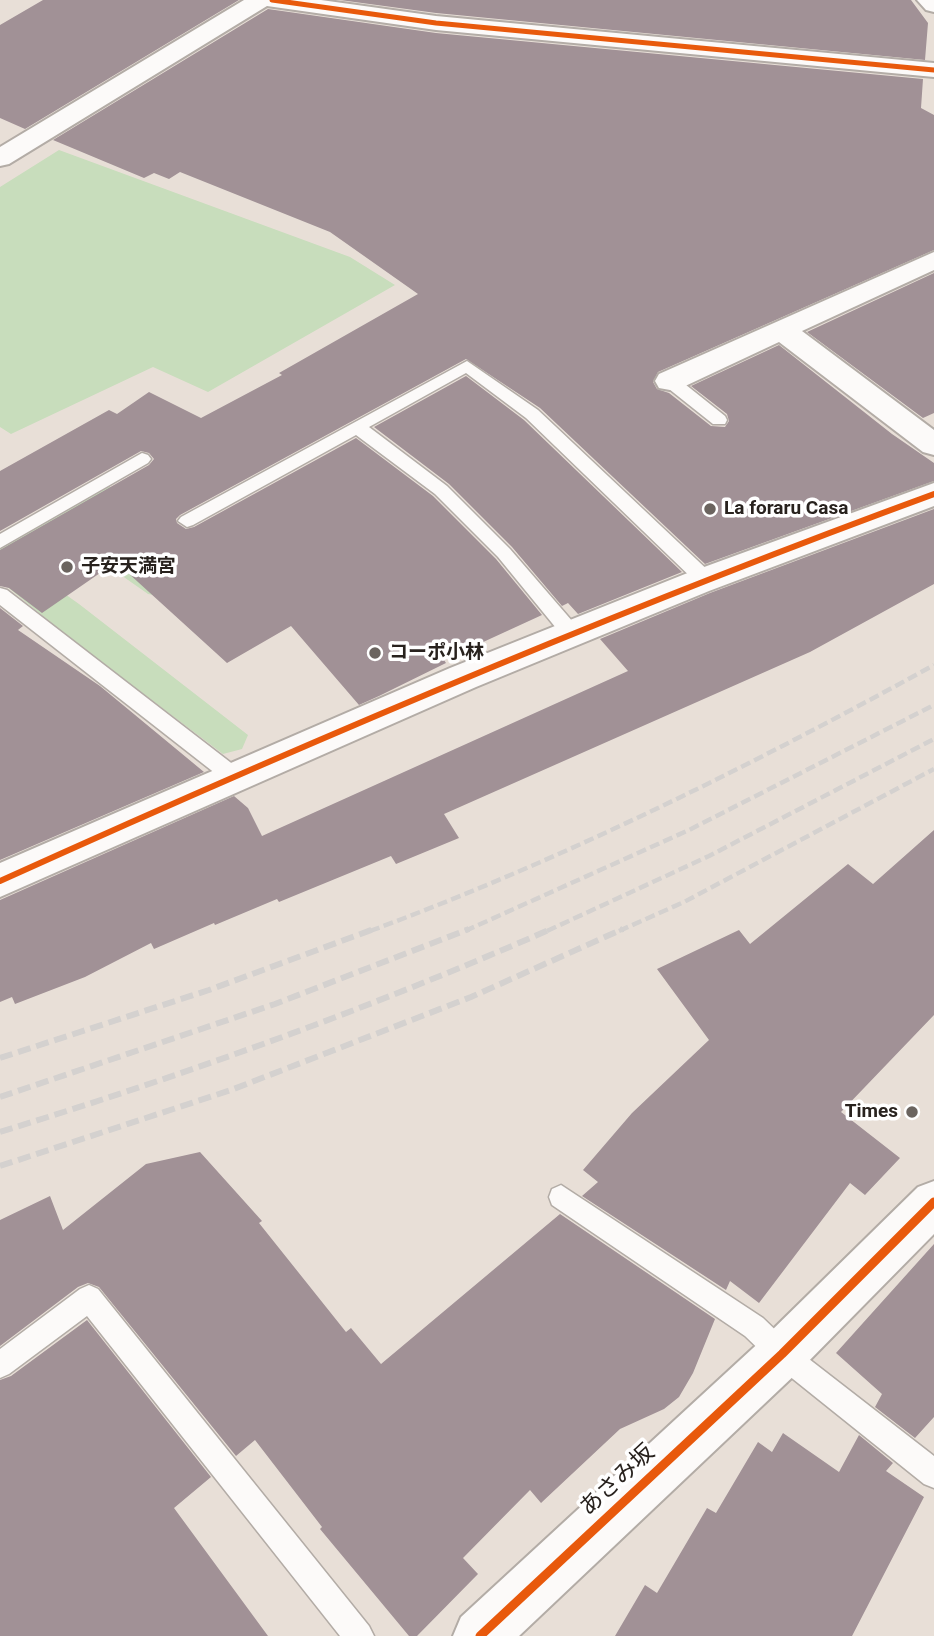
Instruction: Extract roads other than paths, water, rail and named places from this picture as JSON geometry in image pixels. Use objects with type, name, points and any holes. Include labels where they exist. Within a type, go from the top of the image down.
[{"type":"street","points":[[0,158],[260,0]]},
{"type":"street","points":[[272,0],[436,23],[934,70]]},
{"type":"street","points":[[928,0],[934,5]]},
{"type":"street","points":[[436,23],[470,5]]},
{"type":"street","points":[[670,381],[934,260]]},
{"type":"street","points":[[903,274],[934,294]]},
{"type":"street","points":[[780,329],[934,445]]},
{"type":"street","points":[[0,881],[232,775],[572,634],[934,494]]},
{"type":"street","name":"あさみ坂","points":[[480,1636],[782,1354],[934,1202]]},
{"type":"lane","points":[[187,521],[467,366],[532,414],[707,581]]},
{"type":"lane","points":[[670,381],[719,420]]},
{"type":"lane","points":[[357,427],[441,490],[504,553],[572,634]]},
{"type":"lane","points":[[0,542],[142,459]]},
{"type":"lane","points":[[0,595],[232,775]]},
{"type":"lane","points":[[561,1197],[754,1326],[782,1354],[934,1474]]},
{"type":"lane","points":[[0,1365],[89,1298],[359,1636]]},
{"type":"railway","points":[[370,931],[586,842],[797,739],[934,665]]},
{"type":"railway","points":[[465,931],[689,830],[934,705]]},
{"type":"railway","points":[[547,931],[709,856],[934,739]]},
{"type":"railway","points":[[619,931],[684,902],[934,769]]},
{"type":"railway","points":[[0,1058],[209,990],[374,929]]},
{"type":"railway","points":[[0,1097],[275,1004],[469,929]]},
{"type":"railway","points":[[0,1132],[140,1087],[347,1013],[551,929]]},
{"type":"railway","points":[[0,1166],[231,1090],[471,997],[623,929]]},
{"type":"place","name":"La foraru Casa","points":[[710,509]]},
{"type":"place","name":"子安天満宮","points":[[67,567]]},
{"type":"place","name":"コーポ小林","points":[[375,653]]},
{"type":"place","name":"Times","points":[[912,1112]]}]
